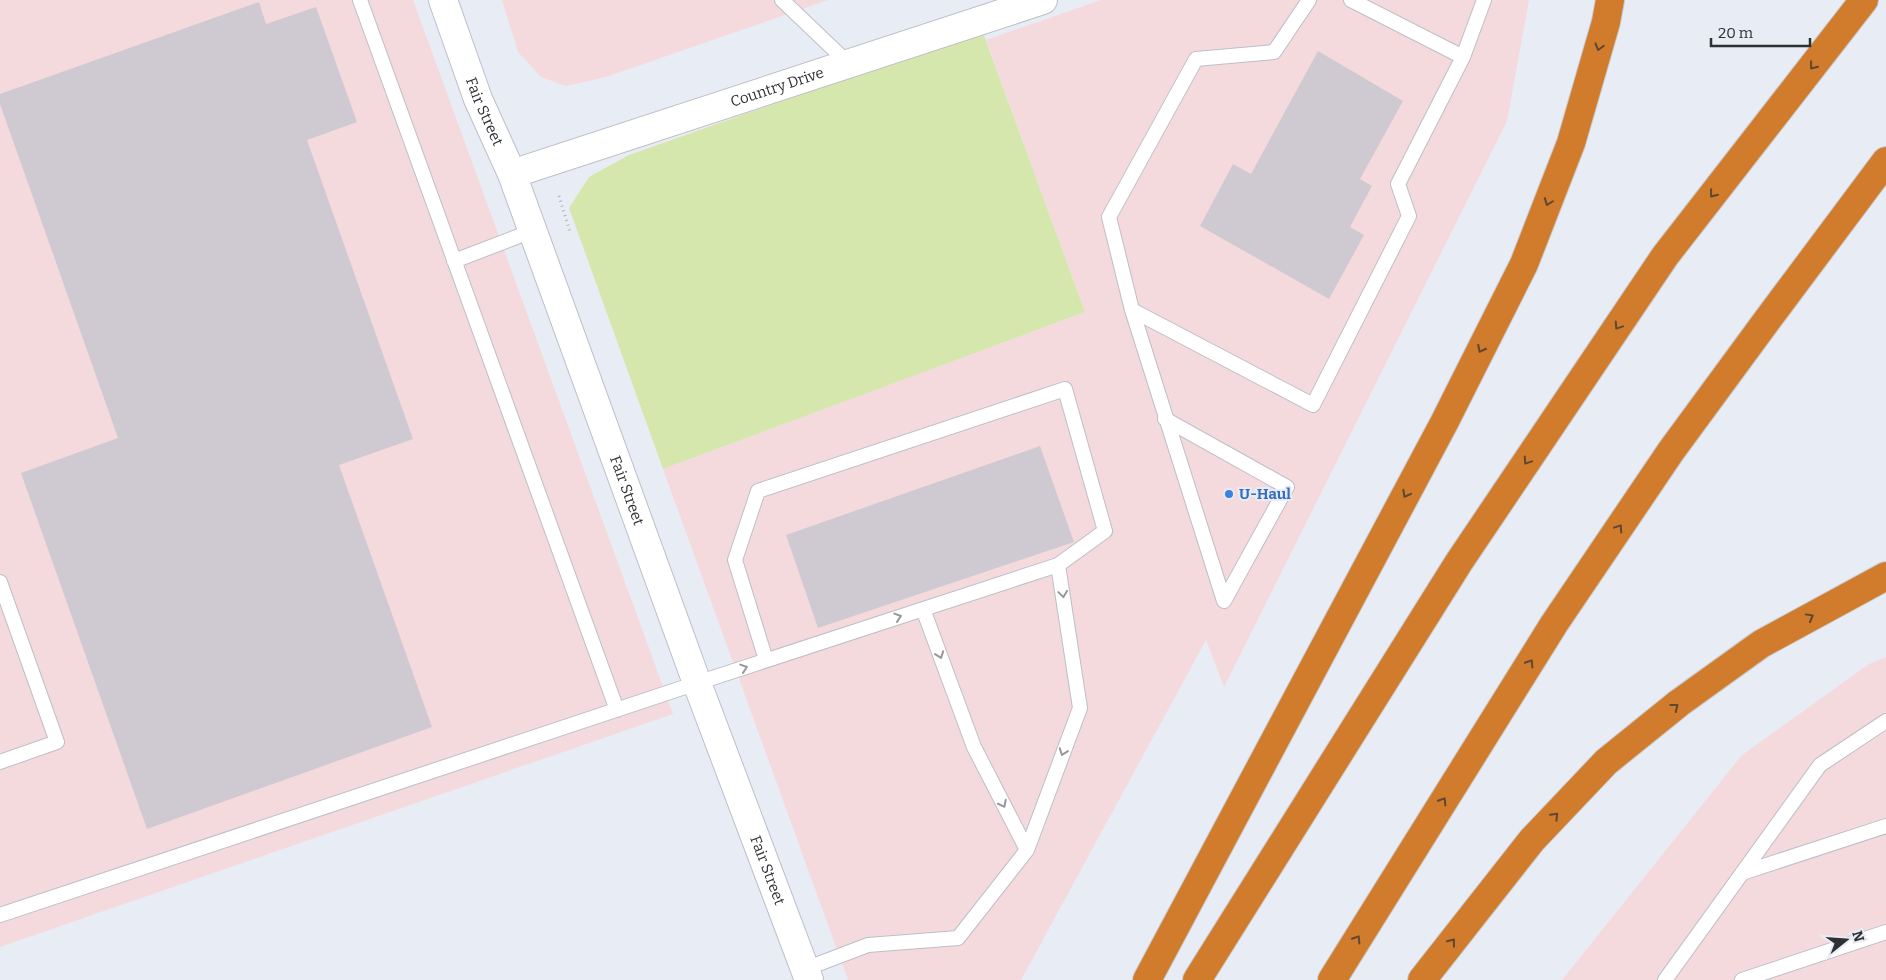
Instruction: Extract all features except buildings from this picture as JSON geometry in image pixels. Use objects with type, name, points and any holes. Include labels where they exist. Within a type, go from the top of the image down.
[{"type":"highway","points":[[1147,980],[1444,423],[1524,264],[1571,143],[1606,22],[1610,0]]},
{"type":"highway","points":[[1197,980],[1459,562],[1665,256],[1864,0]]},
{"type":"highway","points":[[1332,980],[1554,624],[1671,451],[1886,161]]},
{"type":"highway","points":[[1422,980],[1532,840],[1606,762],[1679,703],[1761,644],[1886,576]]},
{"type":"street","name":"Fair Street","points":[[443,0],[478,99],[512,174],[697,683],[807,975]]},
{"type":"street","name":"Country Drive","points":[[512,174],[1043,0]]},
{"type":"lane","points":[[360,0],[617,710]]},
{"type":"lane","points":[[782,0],[849,64]]},
{"type":"lane","points":[[1165,419],[1287,487],[1224,601],[1165,419],[1132,310],[1108,217],[1196,59],[1274,52],[1309,0]]},
{"type":"lane","points":[[1351,0],[1463,57]]},
{"type":"lane","points":[[1132,310],[1312,406],[1409,216],[1398,184],[1463,57],[1484,0]]},
{"type":"lane","points":[[454,261],[532,231]]},
{"type":"lane","points":[[0,915],[766,660],[1058,565],[1106,531],[1065,389],[758,491],[734,560],[766,660]]},
{"type":"lane","points":[[807,975],[868,945],[958,938],[1027,850],[1080,708],[1058,565]]},
{"type":"lane","points":[[0,582],[57,742],[0,762]]},
{"type":"lane","points":[[923,609],[974,747],[1027,850]]},
{"type":"lane","points":[[1666,980],[1820,765],[1886,722]]},
{"type":"lane","points":[[1742,873],[1886,826]]},
{"type":"lane","points":[[1742,980],[1886,932]]},
{"type":"path","points":[[559,196],[570,232]]},
{"type":"shaded area","points":[[0,0],[413,0],[673,714],[0,947]]},
{"type":"shaded area","points":[[502,0],[828,0],[606,77],[566,86],[541,77],[518,52]]},
{"type":"shaded area","points":[[1101,0],[1529,0],[1507,121],[1224,687],[1206,640],[1021,980],[848,980],[663,469],[1085,312],[986,40]]},
{"type":"shaded area","points":[[1886,657],[1886,980],[1562,980],[1742,755],[1869,664]]},
{"type":"green space","points":[[982,30],[1085,312],[663,469],[569,208],[589,177],[629,155]]},
{"type":"place","name":"U-Haul","points":[[1229,494]]}]
